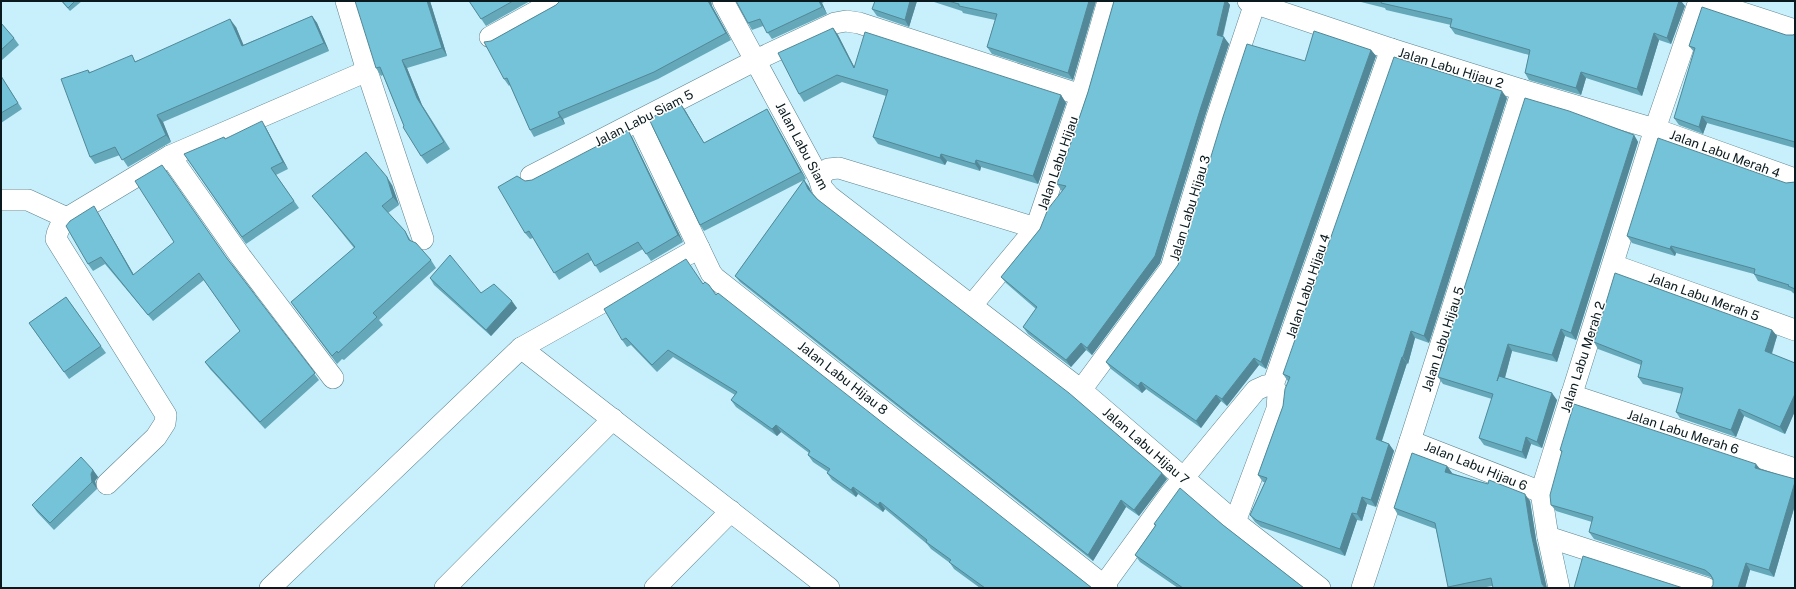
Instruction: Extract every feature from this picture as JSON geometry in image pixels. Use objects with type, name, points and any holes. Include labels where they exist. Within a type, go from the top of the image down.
[{"type":"street","points":[[346,1],[367,71],[423,239]]},
{"type":"street","points":[[490,37],[556,1]]},
{"type":"street","name":"Jalan Labu Siam","points":[[723,1],[819,178],[822,188],[829,196],[972,305]]},
{"type":"street","name":"Jalan Labu Hijau","points":[[972,305],[1036,228],[1081,95],[1108,1]]},
{"type":"street","name":"Jalan Labu Merah 2","points":[[1559,588],[1548,537],[1541,492],[1655,129],[1699,1]]},
{"type":"street","points":[[1706,1],[1795,30]]},
{"type":"street","name":"Jalan Labu Hijau 2","points":[[1251,2],[1391,49],[1522,90],[1655,129]]},
{"type":"street","name":"Jalan Labu Hijau 3","points":[[1081,390],[1172,268],[1251,2]]},
{"type":"street","name":"Jalan Labu Siam 5","points":[[531,176],[756,60],[835,23],[846,21],[859,23],[1081,95]]},
{"type":"street","name":"Jalan Labu Hijau 4","points":[[1273,385],[1391,49]]},
{"type":"street","points":[[107,484],[156,438],[166,423],[166,415],[56,239],[59,229],[67,218],[170,156],[367,71]]},
{"type":"street","name":"Jalan Labu Hijau 5","points":[[1362,588],[1522,90]]},
{"type":"street","name":"Jalan Labu Hijau 8","points":[[638,121],[715,278],[1106,586]]},
{"type":"street","name":"Jalan Labu Merah 4","points":[[1655,129],[1795,179]]},
{"type":"street","points":[[170,156],[241,257],[333,378]]},
{"type":"street","points":[[819,178],[828,169],[839,168],[1036,228]]},
{"type":"street","points":[[1,200],[28,200],[67,218]]},
{"type":"street","points":[[270,588],[521,348],[699,248]]},
{"type":"street","name":"Jalan Labu Merah 5","points":[[1613,265],[1795,330]]},
{"type":"street","name":"Jalan Labu Hijau 7","points":[[972,305],[1081,390],[1234,522],[1320,588]]},
{"type":"street","points":[[521,348],[829,588]]},
{"type":"street","points":[[1106,586],[1171,493],[1185,479],[1256,390],[1265,386],[1273,385],[1278,394],[1277,409],[1234,522]]},
{"type":"street","name":"Jalan Labu Merah 6","points":[[1571,395],[1795,469]]},
{"type":"street","points":[[445,588],[613,419]]},
{"type":"street","name":"Jalan Labu Hijau 6","points":[[1410,441],[1541,492]]},
{"type":"street","points":[[655,588],[731,511]]},
{"type":"street","points":[[1548,537],[1706,588]]},
{"type":"building","points":[[62,1],[75,1],[68,8]]},
{"type":"building","points":[[355,1],[427,1],[442,48],[402,60],[417,98],[444,142],[421,156],[403,127],[404,126],[380,67],[376,68]]},
{"type":"building","points":[[469,1],[513,1],[481,19]]},
{"type":"building","points":[[560,1],[708,1],[726,33],[654,72],[558,112],[560,117],[530,130],[507,78],[504,79],[484,42],[491,41],[556,5]]},
{"type":"building","points":[[736,1],[819,1],[822,7],[767,33],[760,19],[748,23]]},
{"type":"building","points":[[875,1],[910,1],[905,20],[872,9]]},
{"type":"building","points":[[948,1],[1089,1],[1068,73],[987,47],[997,14],[959,6],[959,4]]},
{"type":"building","points":[[1114,1],[1225,1],[1217,35],[1224,37],[1155,256],[1087,348],[1081,343],[1066,360],[1023,327],[1037,307],[1001,277],[1040,229],[1048,209],[1066,186],[1057,184],[1088,92]]},
{"type":"building","points":[[1382,1],[1679,1],[1667,38],[1654,33],[1637,89],[1581,72],[1576,88],[1525,73],[1530,50],[1450,27],[1452,19],[1381,3]]},
{"type":"building","points":[[1702,7],[1786,35],[1795,34],[1795,142],[1702,116],[1699,127],[1674,118],[1695,48],[1689,46]]},
{"type":"building","points":[[312,16],[324,43],[157,115],[166,135],[122,160],[115,147],[90,157],[61,79],[88,70],[89,73],[132,55],[135,62],[230,19],[242,46]]},
{"type":"building","points":[[1,23],[14,38],[1,50]]},
{"type":"building","points":[[833,28],[854,68],[865,32],[1061,95],[1033,176],[976,160],[975,164],[941,154],[940,158],[873,137],[888,90],[837,75],[799,94],[778,53]]},
{"type":"building","points":[[1314,31],[1371,50],[1261,362],[1254,358],[1222,399],[1216,395],[1196,421],[1141,382],[1138,386],[1106,362],[1178,265],[1247,44],[1305,61]]},
{"type":"building","points":[[1394,57],[1502,91],[1424,336],[1411,331],[1402,357],[1376,439],[1389,444],[1371,500],[1362,497],[1357,514],[1352,513],[1340,549],[1256,520],[1250,515],[1267,478],[1258,475],[1283,406],[1285,389],[1290,377],[1283,374]]},
{"type":"building","points":[[1,76],[18,103],[1,113]]},
{"type":"building","points":[[1525,98],[1569,111],[1634,135],[1571,333],[1561,329],[1552,355],[1508,344],[1497,381],[1499,376],[1552,393],[1537,442],[1526,437],[1522,452],[1479,438],[1493,394],[1438,377],[1448,345],[1446,345]]},
{"type":"building","points":[[680,103],[704,143],[767,109],[801,172],[700,225],[649,119]]},
{"type":"building","points":[[262,121],[283,162],[271,168],[294,201],[242,237],[184,154],[224,137],[225,139]]},
{"type":"building","points":[[628,130],[678,235],[646,254],[638,242],[595,266],[588,253],[554,273],[529,231],[525,233],[498,187],[517,176],[525,181],[532,180]]},
{"type":"building","points":[[1658,138],[1786,183],[1795,182],[1795,289],[1788,286],[1789,285],[1754,274],[1755,269],[1671,246],[1670,249],[1627,236]]},
{"type":"building","points":[[366,152],[387,177],[393,197],[382,206],[405,231],[409,240],[416,243],[431,260],[373,313],[377,317],[338,353],[337,351],[332,356],[291,302],[355,247],[312,196]]},
{"type":"building","points":[[162,165],[226,257],[315,373],[260,422],[205,362],[240,331],[199,273],[148,315],[101,257],[88,264],[66,226],[70,221],[94,206],[133,275],[174,242],[135,181]]},
{"type":"building","points":[[804,180],[808,189],[817,199],[1069,393],[1162,473],[1134,510],[1121,500],[1088,555],[735,276]]},
{"type":"building","points":[[450,255],[481,293],[494,284],[512,301],[486,330],[430,278]]},
{"type":"building","points":[[686,259],[703,284],[705,282],[709,285],[716,295],[718,293],[1092,588],[985,588],[949,562],[951,560],[926,542],[927,540],[880,502],[878,505],[853,487],[851,490],[827,473],[830,469],[808,455],[810,451],[776,425],[772,429],[731,400],[737,392],[668,350],[652,365],[626,338],[622,340],[604,309]]},
{"type":"building","points":[[1615,273],[1772,330],[1765,351],[1795,363],[1795,394],[1780,427],[1739,409],[1731,430],[1676,412],[1683,388],[1638,377],[1642,361],[1594,342]]},
{"type":"building","points":[[66,297],[101,346],[64,372],[29,323]]},
{"type":"building","points":[[1574,404],[1756,464],[1755,468],[1795,479],[1769,570],[1746,563],[1738,588],[1711,588],[1713,585],[1713,579],[1705,570],[1589,532],[1593,517],[1551,505],[1550,495],[1562,451],[1560,450]]},
{"type":"building","points":[[1412,453],[1447,466],[1445,472],[1488,484],[1489,480],[1525,494],[1531,533],[1542,584],[1545,588],[1493,588],[1491,578],[1448,587],[1435,523],[1394,508]]},
{"type":"building","points":[[81,457],[93,470],[91,474],[92,482],[50,523],[32,505]]},
{"type":"building","points":[[1180,488],[1223,525],[1304,588],[1183,588],[1135,555],[1156,525],[1154,524]]},
{"type":"building","points":[[1583,556],[1683,588],[1574,588]]}]
